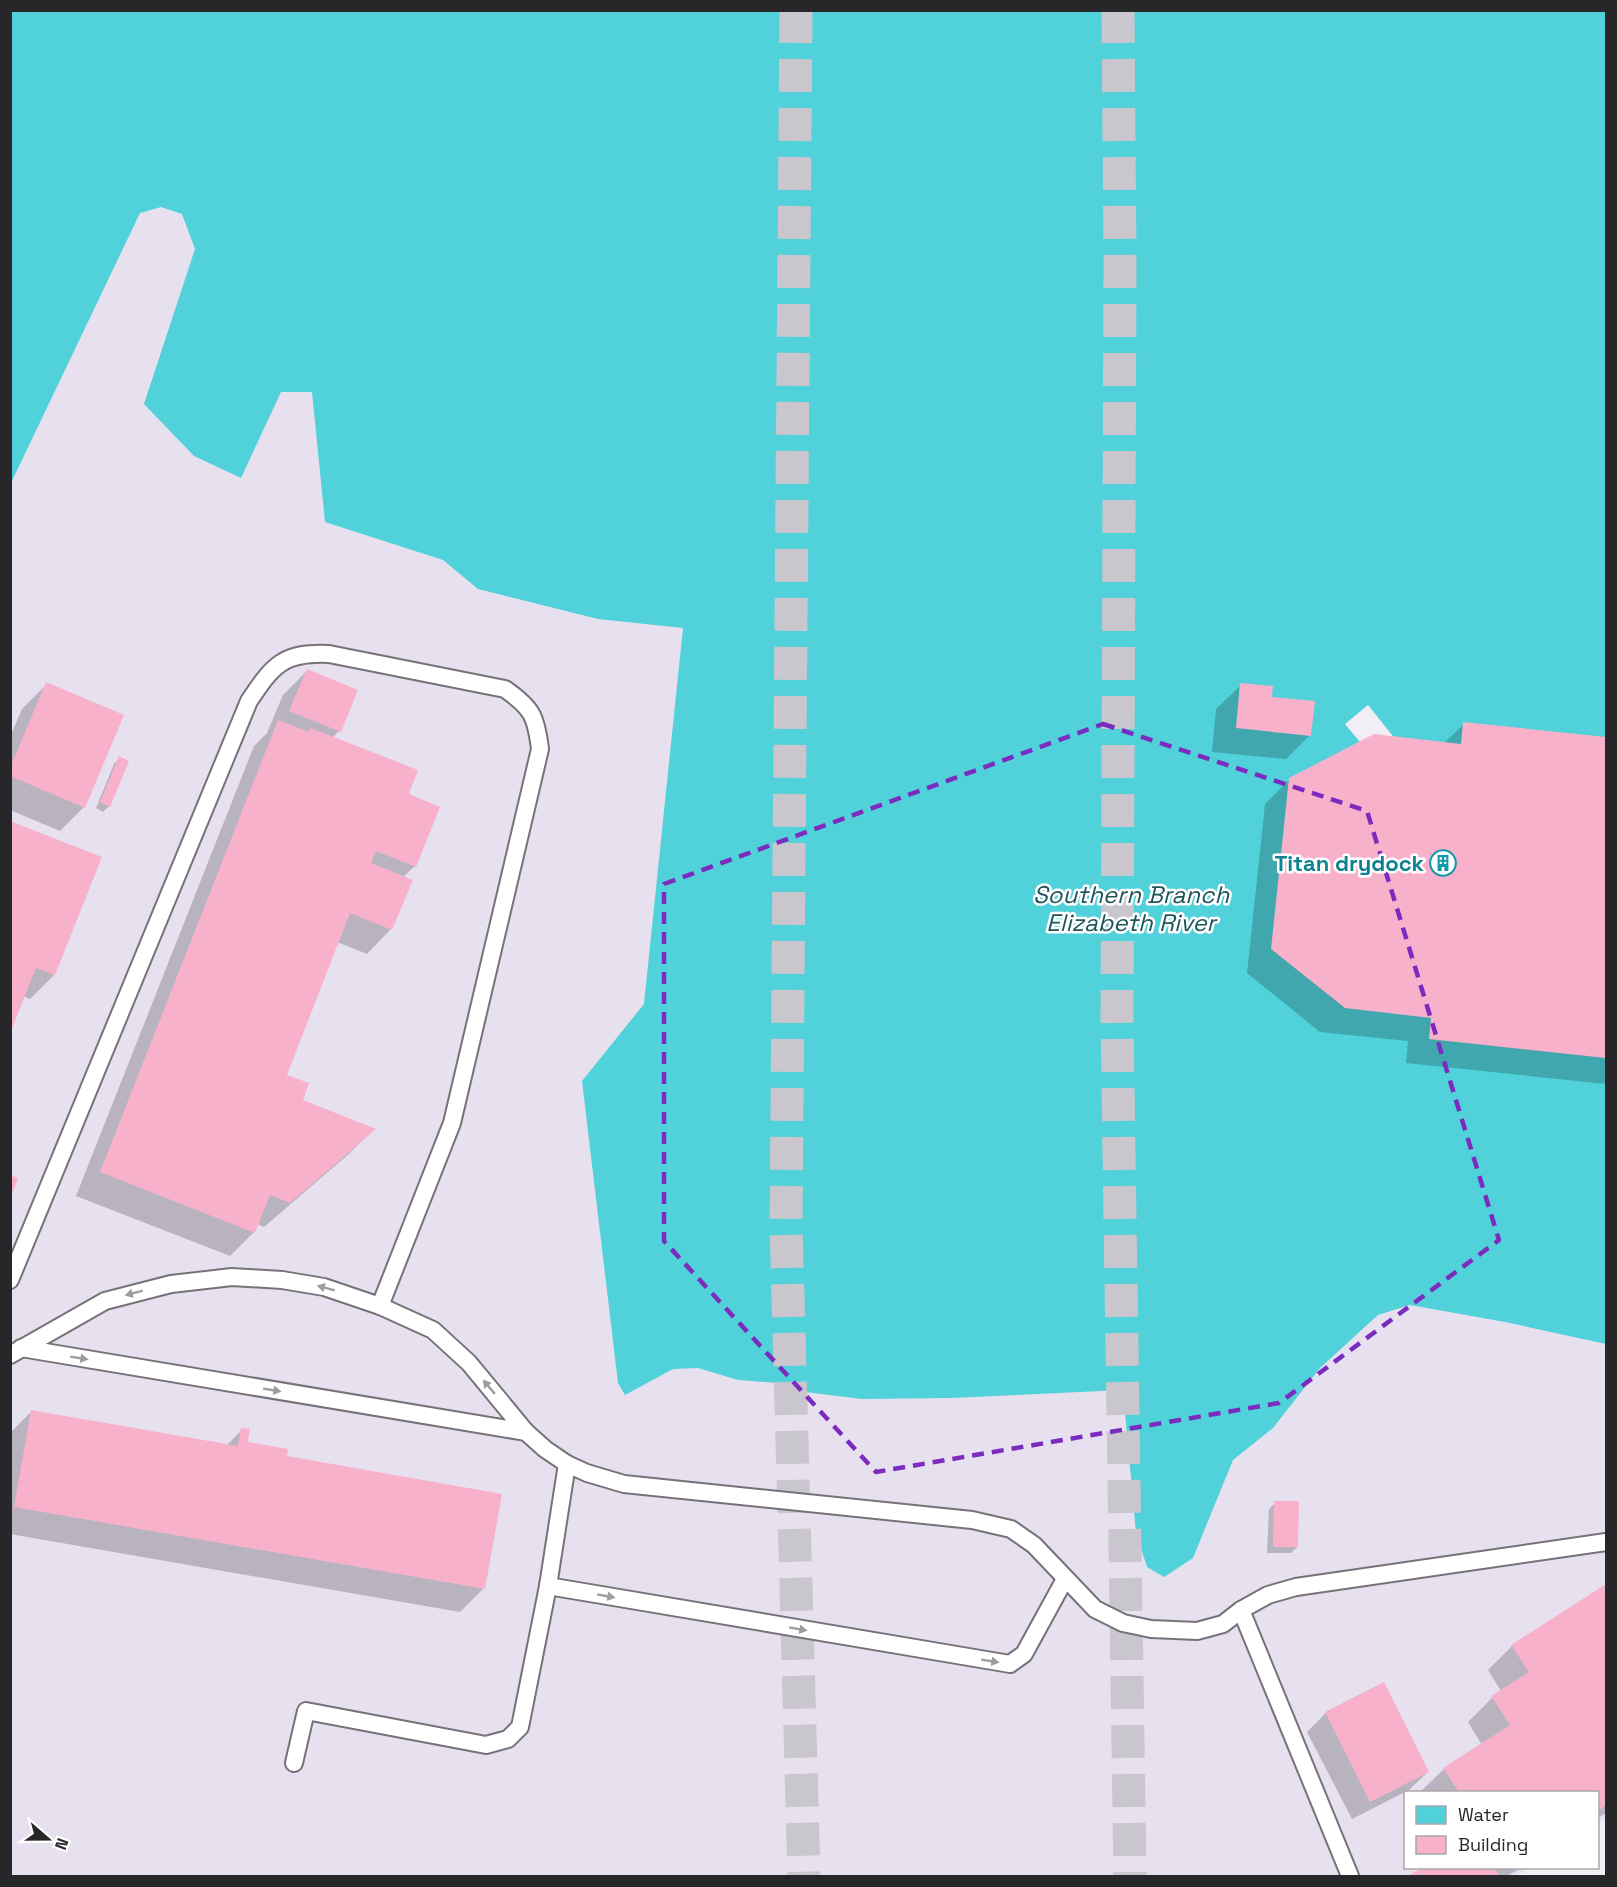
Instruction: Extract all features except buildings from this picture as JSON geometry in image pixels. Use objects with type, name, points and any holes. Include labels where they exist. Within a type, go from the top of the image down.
[{"type":"lane","points":[[10,1280],[249,701],[269,671],[290,658],[307,653],[329,654],[505,689],[524,703],[537,725],[540,749],[452,1123],[381,1306]]},
{"type":"lane","points":[[16,1351],[105,1301],[171,1284],[232,1277],[282,1280],[324,1287],[381,1306],[433,1330],[469,1363],[526,1432],[567,1464],[587,1473],[624,1484],[972,1520],[1011,1528],[1034,1545],[1095,1609],[1123,1623],[1151,1629],[1197,1631],[1223,1624],[1241,1610],[1268,1595],[1296,1587],[1606,1542]]},
{"type":"lane","points":[[16,1351],[526,1432]]},
{"type":"lane","points":[[294,1763],[306,1711],[486,1744],[508,1739],[520,1727],[548,1586],[567,1464]]},
{"type":"lane","points":[[548,1586],[1010,1664],[1024,1654],[1065,1579]]},
{"type":"lane","points":[[1241,1610],[1350,1876]]},
{"type":"highlighted area","points":[[1103,724],[1367,811],[1499,1240],[1279,1403],[876,1472],[664,1241],[664,884]]},
{"type":"shaded area","points":[[10,34],[1606,336],[1606,1818],[1599,1822],[1599,1791],[1404,1791],[1404,1869],[1528,1869],[1516,1876],[11,1876]]},
{"type":"water","name":"Southern Branch Elizabeth River","points":[[11,11],[1606,11],[1606,1344],[1505,1322],[1410,1305],[1378,1315],[1320,1368],[1273,1428],[1233,1460],[1193,1558],[1164,1577],[1147,1567],[1136,1533],[1123,1390],[951,1398],[862,1399],[805,1392],[790,1384],[738,1380],[698,1368],[673,1369],[625,1395],[618,1383],[582,1081],[644,1004],[683,628],[598,619],[478,589],[443,560],[325,522],[312,392],[281,392],[241,478],[194,456],[144,404],[195,249],[182,214],[161,207],[140,213],[11,483]]},
{"type":"pier","points":[[1368,705],[1416,765],[1394,783],[1345,724]]},
{"type":"tunnel","points":[[796,10],[786,1225],[804,1876]]},
{"type":"tunnel","points":[[1118,10],[1120,263],[1117,1019],[1130,1876]]},
{"type":"place","name":"Titan drydock","points":[[1443,863]]}]
